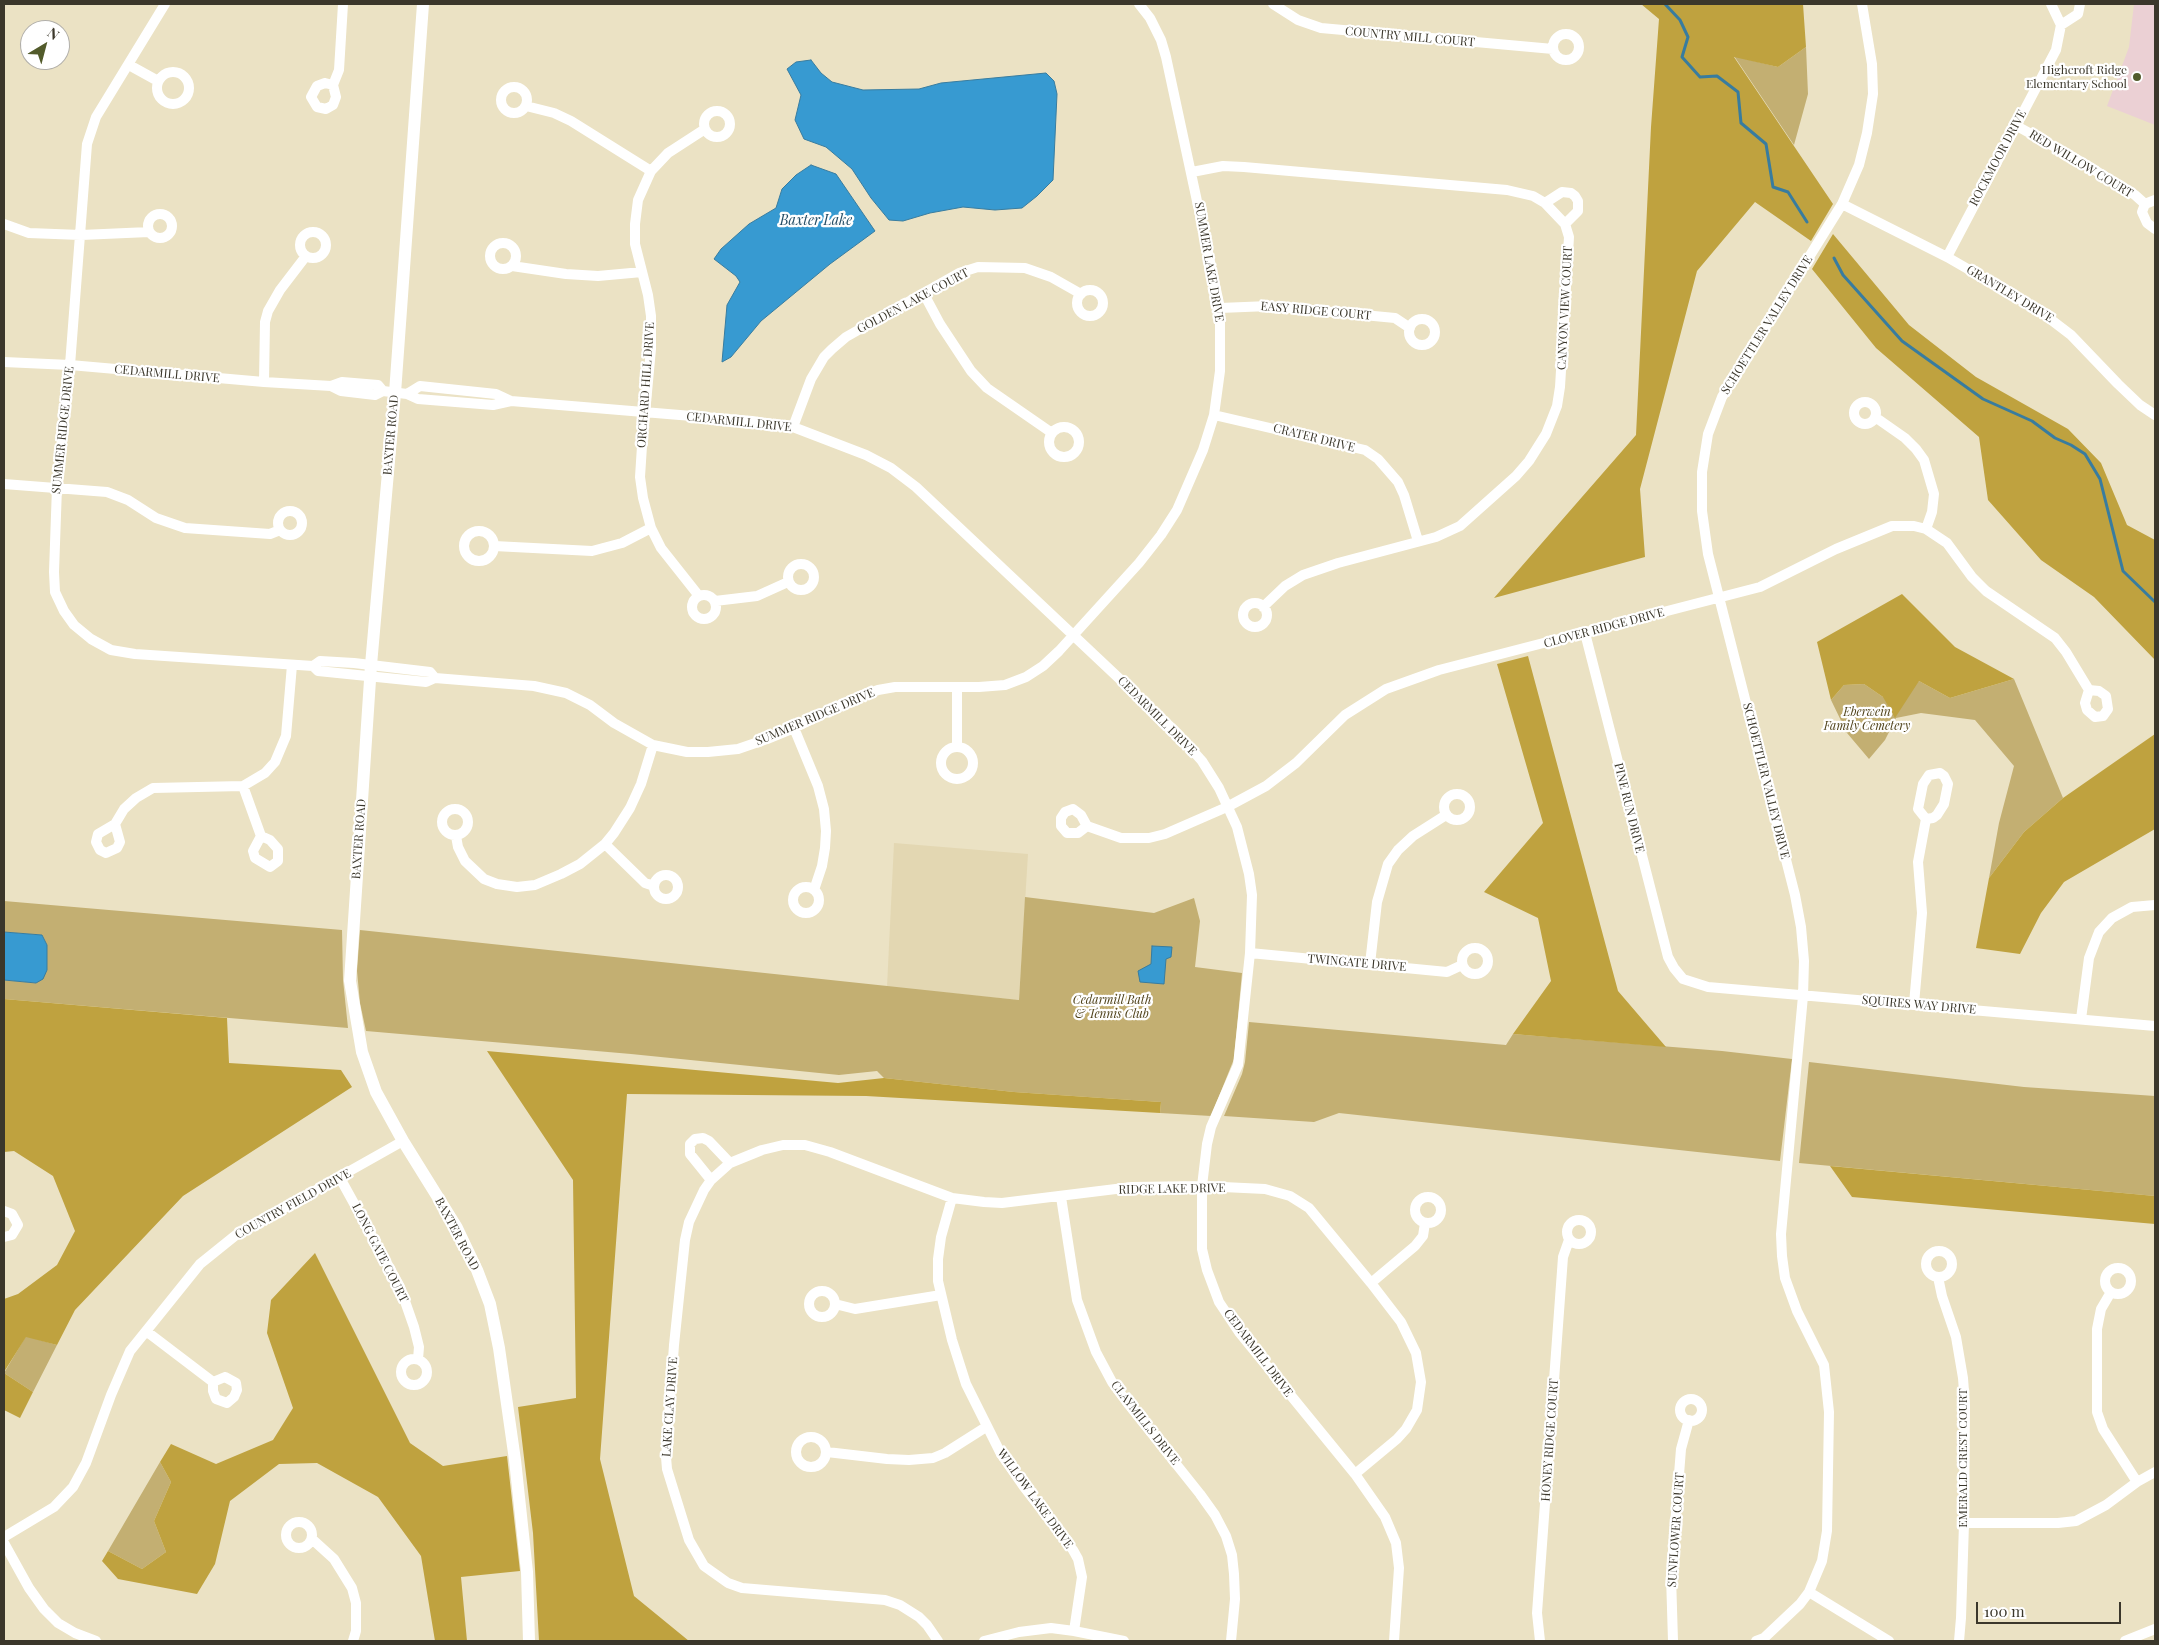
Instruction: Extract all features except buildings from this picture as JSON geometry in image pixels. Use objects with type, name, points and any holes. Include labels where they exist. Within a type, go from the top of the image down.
[{"type":"main road","name":"BAXTER ROAD","points":[[422,4],[395,393],[371,670],[350,980],[355,1018],[376,1092],[403,1141],[456,1228],[477,1270],[490,1304],[499,1348],[515,1460],[527,1572],[530,1641]]},
{"type":"street","name":"SUMMER RIDGE DRIVE","points":[[166,4],[96,117],[87,144],[70,365],[57,487],[54,572],[55,592],[64,611],[74,625],[91,639],[111,650],[135,654],[313,666],[318,670],[371,670],[426,682],[435,678],[534,686],[566,694],[590,706],[653,746],[687,752],[708,752],[738,749],[794,728],[849,701],[878,690],[1005,685],[1026,677],[1043,666],[1073,635]]},
{"type":"street","points":[[333,84],[339,70],[342,4]]},
{"type":"street","name":"SUMMER LAKE DRIVE","points":[[1073,635],[1139,563],[1162,535],[1177,510],[1190,482],[1214,415],[1220,371],[1220,308],[1192,172],[1161,40],[1150,18],[1139,4]]},
{"type":"street","name":"COUNTRY MILL COURT","points":[[1273,4],[1289,15],[1321,28],[1553,49]]},
{"type":"street","name":"SCHOETTLER VALLEY DRIVE","points":[[1756,1641],[1764,1638],[1788,1617],[1809,1592],[1822,1561],[1827,1531],[1828,1394],[1824,1365],[1797,1311],[1785,1278],[1781,1234],[1802,996],[1804,961],[1801,927],[1795,895],[1708,554],[1702,511],[1702,472],[1708,434],[1722,397],[1842,204],[1861,157],[1873,94],[1872,64],[1862,4]]},
{"type":"street","points":[[2051,4],[2061,25],[2078,14],[2080,4]]},
{"type":"street","name":"ROCKMOOR DRIVE","points":[[1947,257],[2056,50],[2061,25]]},
{"type":"street","points":[[129,65],[158,81]]},
{"type":"street","points":[[526,106],[554,113],[572,121],[651,171]]},
{"type":"street","name":"RED WILLOW COURT","points":[[2015,125],[2088,166],[2135,195],[2145,204]]},
{"type":"street","name":"ORCHARD HILL DRIVE","points":[[698,596],[671,562],[650,528],[643,498],[640,477],[651,349],[651,316],[635,244],[636,211],[642,189],[651,171],[668,153],[704,129]]},
{"type":"street","points":[[1192,172],[1223,166],[1244,167],[1507,190],[1533,196],[1545,203],[1565,224],[1578,211],[1578,201],[1575,196],[1567,191],[1562,192],[1545,203]]},
{"type":"street","name":"RED WILLOW COURT","points":[[2155,200],[2145,204],[2142,212],[2147,223],[2155,229]]},
{"type":"street","name":"GRANTLEY DRIVE","points":[[1842,204],[1947,257],[2007,290],[2058,324],[2140,405],[2155,415]]},
{"type":"street","points":[[4,224],[29,233],[81,235],[148,232]]},
{"type":"street","name":"CANYON VIEW COURT","points":[[1263,607],[1285,586],[1303,575],[1338,563],[1436,537],[1460,526],[1516,476],[1539,447],[1557,406],[1560,387],[1569,257],[1565,224]]},
{"type":"street","points":[[264,382],[265,322],[268,311],[280,290],[306,256]]},
{"type":"street","points":[[512,266],[566,274],[598,276],[642,272]]},
{"type":"street","name":"GOLDEN LAKE COURT","points":[[793,426],[806,390],[824,357],[846,338],[959,273],[978,267],[1025,268],[1051,277],[1081,294]]},
{"type":"street","points":[[924,294],[944,331],[971,371],[987,388],[1052,433]]},
{"type":"street","name":"EASY RIDGE COURT","points":[[1220,308],[1269,306],[1395,318],[1410,328]]},
{"type":"street","name":"CEDARMILL DRIVE","points":[[4,362],[70,365],[331,386],[341,391],[375,395],[395,393],[418,400],[493,405],[511,401],[793,426],[866,455],[897,473],[916,487],[1177,733],[1202,761],[1237,827],[1249,874],[1252,895],[1250,953],[1238,1066],[1211,1127],[1202,1186],[1202,1248],[1207,1270],[1219,1302],[1239,1332],[1354,1474],[1385,1518],[1396,1543],[1399,1568],[1394,1641]]},
{"type":"street","name":"CRATER DRIVE","points":[[1214,415],[1365,450],[1378,459],[1398,482],[1404,495],[1418,541]]},
{"type":"street","points":[[1875,417],[1905,438],[1924,460],[1934,494],[1932,512],[1926,529]]},
{"type":"street","points":[[4,484],[107,492],[128,500],[156,518],[185,528],[270,534],[280,530]]},
{"type":"street","name":"CLOVER RIDGE DRIVE","points":[[1087,826],[1121,838],[1149,838],[1165,834],[1227,807],[1281,776],[1345,715],[1386,689],[1439,670],[1768,584],[1836,549],[1892,526],[1914,526],[1926,529],[1947,544],[1972,577],[1986,591],[2055,638],[2090,690]]},
{"type":"street","points":[[494,546],[592,551],[622,543],[650,528]]},
{"type":"street","points":[[715,601],[757,596],[788,582]]},
{"type":"street","points":[[708,595],[717,605],[715,613],[709,619],[700,619],[694,614],[692,606],[698,596],[708,595]]},
{"type":"street","name":"PINE RUN DRIVE","points":[[1584,633],[1668,957],[1683,979]]},
{"type":"street","points":[[115,824],[124,808],[153,788],[243,786],[265,773],[275,762],[282,750],[286,736],[292,665]]},
{"type":"street","points":[[956,747],[957,688]]},
{"type":"street","points":[[794,728],[818,786],[824,809],[825,848],[822,866],[814,890]]},
{"type":"street","points":[[456,836],[458,847],[465,861],[484,878],[497,884],[517,887],[535,885],[561,874],[580,864],[605,844],[630,808],[641,784],[653,746]]},
{"type":"street","points":[[243,786],[262,836]]},
{"type":"street","points":[[1370,964],[1377,902],[1388,864],[1398,850],[1413,836],[1446,814]]},
{"type":"street","points":[[1914,1004],[1922,913],[1918,862],[1926,819]]},
{"type":"street","points":[[605,844],[645,883],[654,886]]},
{"type":"street","points":[[2082,1018],[2089,958],[2099,932],[2112,918],[2132,907],[2155,905]]},
{"type":"street","name":"TWINGATE DRIVE","points":[[1250,953],[1447,972],[1462,965]]},
{"type":"street","name":"SQUIRES WAY DRIVE","points":[[1683,979],[1708,986],[1802,996],[2082,1018],[2155,1026]]},
{"type":"street","points":[[715,1177],[690,1154],[690,1144],[695,1139],[703,1138],[709,1141],[730,1163]]},
{"type":"street","name":"COUNTRY FIELD DRIVE","points":[[4,1537],[54,1507],[72,1487],[86,1463],[120,1372],[130,1351],[188,1277],[214,1252],[236,1235],[403,1141]]},
{"type":"street","name":"RIDGE LAKE DRIVE","points":[[715,1177],[730,1163],[762,1150],[783,1145],[805,1145],[830,1152],[952,1198],[1002,1203],[1132,1188],[1202,1186],[1265,1189],[1290,1196],[1309,1208],[1401,1322],[1410,1338],[1420,1369],[1420,1397],[1417,1410],[1406,1429],[1354,1474]]},
{"type":"street","name":"LAKE CLAY DRIVE","points":[[715,1177],[696,1204],[685,1240],[674,1345],[666,1457],[667,1469],[696,1554],[704,1566],[715,1575],[728,1583],[742,1588],[885,1600],[900,1605],[927,1624],[938,1641]]},
{"type":"street","name":"LONG GATE COURT","points":[[340,1178],[400,1287],[414,1327],[419,1347],[418,1359]]},
{"type":"street","name":"CLAYMILLS DRIVE","points":[[1061,1197],[1077,1300],[1096,1352],[1112,1382],[1215,1514],[1226,1536],[1232,1555],[1234,1574],[1235,1599],[1231,1641]]},
{"type":"street","name":"WILLOW LAKE DRIVE","points":[[952,1198],[941,1237],[938,1259],[938,1281],[952,1340],[966,1384],[1001,1454],[1024,1487],[1061,1532],[1078,1559],[1082,1577],[1074,1631]]},
{"type":"street","points":[[4,1212],[12,1214],[18,1225],[12,1235],[4,1237]]},
{"type":"street","points":[[1371,1284],[1415,1246],[1423,1236],[1425,1223]]},
{"type":"street","name":"HONEY RIDGE COURT","points":[[1540,1641],[1537,1613],[1564,1257],[1569,1240]]},
{"type":"street","name":"EMERALD CREST COURT","points":[[1938,1277],[1942,1296],[1956,1337],[1963,1378],[1965,1414],[1964,1523],[1958,1641]]},
{"type":"street","points":[[2111,1292],[2101,1309],[2097,1329],[2097,1412],[2104,1429],[2137,1482]]},
{"type":"street","points":[[835,1304],[855,1309],[941,1295]]},
{"type":"street","points":[[146,1331],[213,1382]]},
{"type":"street","name":"SUNFLOWER COURT","points":[[1673,1641],[1671,1576],[1681,1449],[1689,1420]]},
{"type":"street","points":[[827,1452],[887,1459],[933,1458],[946,1453],[986,1427]]},
{"type":"street","points":[[1964,1523],[2058,1523],[2076,1520],[2106,1505],[2137,1482],[2155,1472]]},
{"type":"street","points":[[312,1539],[334,1559],[352,1588],[356,1603],[356,1631],[353,1641]]},
{"type":"street","points":[[4,1542],[29,1588],[44,1609],[58,1623],[75,1633],[96,1641]]},
{"type":"street","points":[[1809,1592],[1889,1641]]},
{"type":"street","points":[[984,1641],[997,1636],[1051,1628],[1124,1641]]},
{"type":"street","points":[[2125,1641],[2155,1629]]},
{"type":"shaded area","points":[[1641,4],[1803,4],[1806,47],[1778,67],[1734,57],[1833,204],[1811,241],[1755,202],[1697,271],[1640,489],[1645,557],[1494,598],[1636,435],[1651,127],[1659,19]]},
{"type":"shaded area","name":"Highcroft Ridge Elementary School","points":[[2134,4],[2155,4],[2155,125],[2107,106],[2129,47]]},
{"type":"shaded area","points":[[1833,234],[1909,325],[1976,377],[2068,429],[2101,463],[2127,525],[2155,540],[2155,660],[2094,597],[2041,560],[1988,500],[1979,437],[1876,348],[1812,269]]},
{"type":"shaded area","points":[[1902,594],[1955,647],[2014,679],[1950,698],[1919,681],[1895,718],[1883,697],[1864,684],[1844,685],[1831,700],[1817,642]]},
{"type":"shaded area","points":[[1528,656],[1618,991],[1666,1047],[1513,1034],[1551,981],[1538,918],[1484,892],[1543,823],[1497,664]]},
{"type":"shaded area","points":[[2155,734],[2155,829],[2064,882],[2041,913],[2020,954],[1976,948],[1989,878],[2024,832],[2063,798]]},
{"type":"shaded area","points":[[894,843],[1028,854],[1019,1000],[887,987]]},
{"type":"shaded area","points":[[4,999],[227,1018],[229,1063],[341,1070],[352,1087],[183,1196],[75,1310],[57,1345],[26,1337],[4,1372],[4,1299],[18,1294],[57,1265],[75,1231],[53,1176],[14,1151],[4,1152]]},
{"type":"shaded area","points":[[487,1051],[838,1083],[884,1078],[1014,1092],[1161,1102],[1160,1113],[866,1096],[627,1094],[600,1459],[634,1596],[689,1641],[539,1641],[533,1533],[518,1407],[576,1398],[573,1180]]},
{"type":"shaded area","points":[[1830,1166],[2155,1196],[2155,1224],[1852,1197]]},
{"type":"shaded area","points":[[315,1253],[410,1443],[443,1466],[507,1456],[520,1571],[461,1577],[467,1641],[435,1641],[421,1556],[378,1497],[317,1463],[279,1464],[230,1501],[215,1564],[197,1594],[118,1579],[102,1561],[108,1551],[142,1569],[166,1552],[154,1521],[171,1482],[160,1462],[171,1444],[216,1464],[273,1440],[293,1408],[267,1333],[271,1300]]},
{"type":"shaded area","points":[[4,1373],[33,1392],[20,1418],[4,1410]]},
{"type":"green space","points":[[1806,47],[1808,94],[1794,145],[1734,56],[1778,67]]},
{"type":"green space","name":"Eberwein Family Cemetery","points":[[2014,679],[2063,798],[2024,832],[1989,878],[1999,823],[2014,766],[1975,720],[1921,713],[1896,718],[1885,740],[1869,759],[1847,733],[1831,700],[1844,685],[1864,684],[1883,697],[1919,681],[1950,698]]},
{"type":"green space","name":"Cedarmill Bath & Tennis Club","points":[[1025,897],[1154,913],[1194,898],[1200,921],[1195,967],[1242,973],[1234,1059],[1211,1116],[1160,1113],[1161,1102],[1014,1092],[884,1078],[877,1071],[839,1075],[631,1054],[366,1031],[360,1003],[357,971],[360,930],[1019,1000]]},
{"type":"green space","points":[[4,901],[342,930],[343,980],[348,1028],[4,999],[4,980],[36,983],[47,970],[47,945],[42,935],[4,932]]},
{"type":"green space","points":[[1249,1022],[1506,1045],[1513,1034],[1722,1051],[1792,1059],[1780,1161],[1339,1113],[1314,1122],[1224,1116],[1242,1074]]},
{"type":"green space","points":[[1809,1062],[2024,1087],[2155,1096],[2155,1196],[1799,1163]]},
{"type":"green space","points":[[26,1336],[57,1345],[33,1392],[4,1373]]},
{"type":"green space","points":[[160,1462],[171,1482],[154,1521],[166,1552],[142,1569],[108,1551]]},
{"type":"water","points":[[811,60],[821,73],[832,82],[863,90],[919,89],[941,83],[1046,73],[1054,81],[1057,94],[1053,180],[1022,208],[995,210],[963,207],[930,213],[903,221],[889,220],[871,198],[852,169],[826,147],[804,139],[795,120],[801,95],[787,69],[796,62]]},
{"type":"water","name":"Baxter Lake","points":[[811,165],[836,174],[875,231],[830,264],[761,321],[731,357],[722,362],[727,305],[740,282],[736,276],[714,259],[721,249],[749,224],[776,208],[782,189],[796,175]]},
{"type":"water","points":[[4,932],[42,935],[47,945],[47,970],[43,979],[36,983],[4,980]]},
{"type":"water","points":[[1152,946],[1172,947],[1171,957],[1166,959],[1164,984],[1140,982],[1138,971],[1151,964]]},
{"type":"waterway","points":[[1665,4],[1680,20],[1688,37],[1682,57],[1700,77],[1717,76],[1738,92],[1741,123],[1766,144],[1773,187],[1788,192],[1807,222]]},
{"type":"waterway","points":[[1834,258],[1843,275],[1902,341],[1983,399],[2032,421],[2055,438],[2085,454],[2100,479],[2123,571],[2155,602]]},
{"type":"place","name":"Highcroft Ridge Elementary School","points":[[2137,77]]}]
